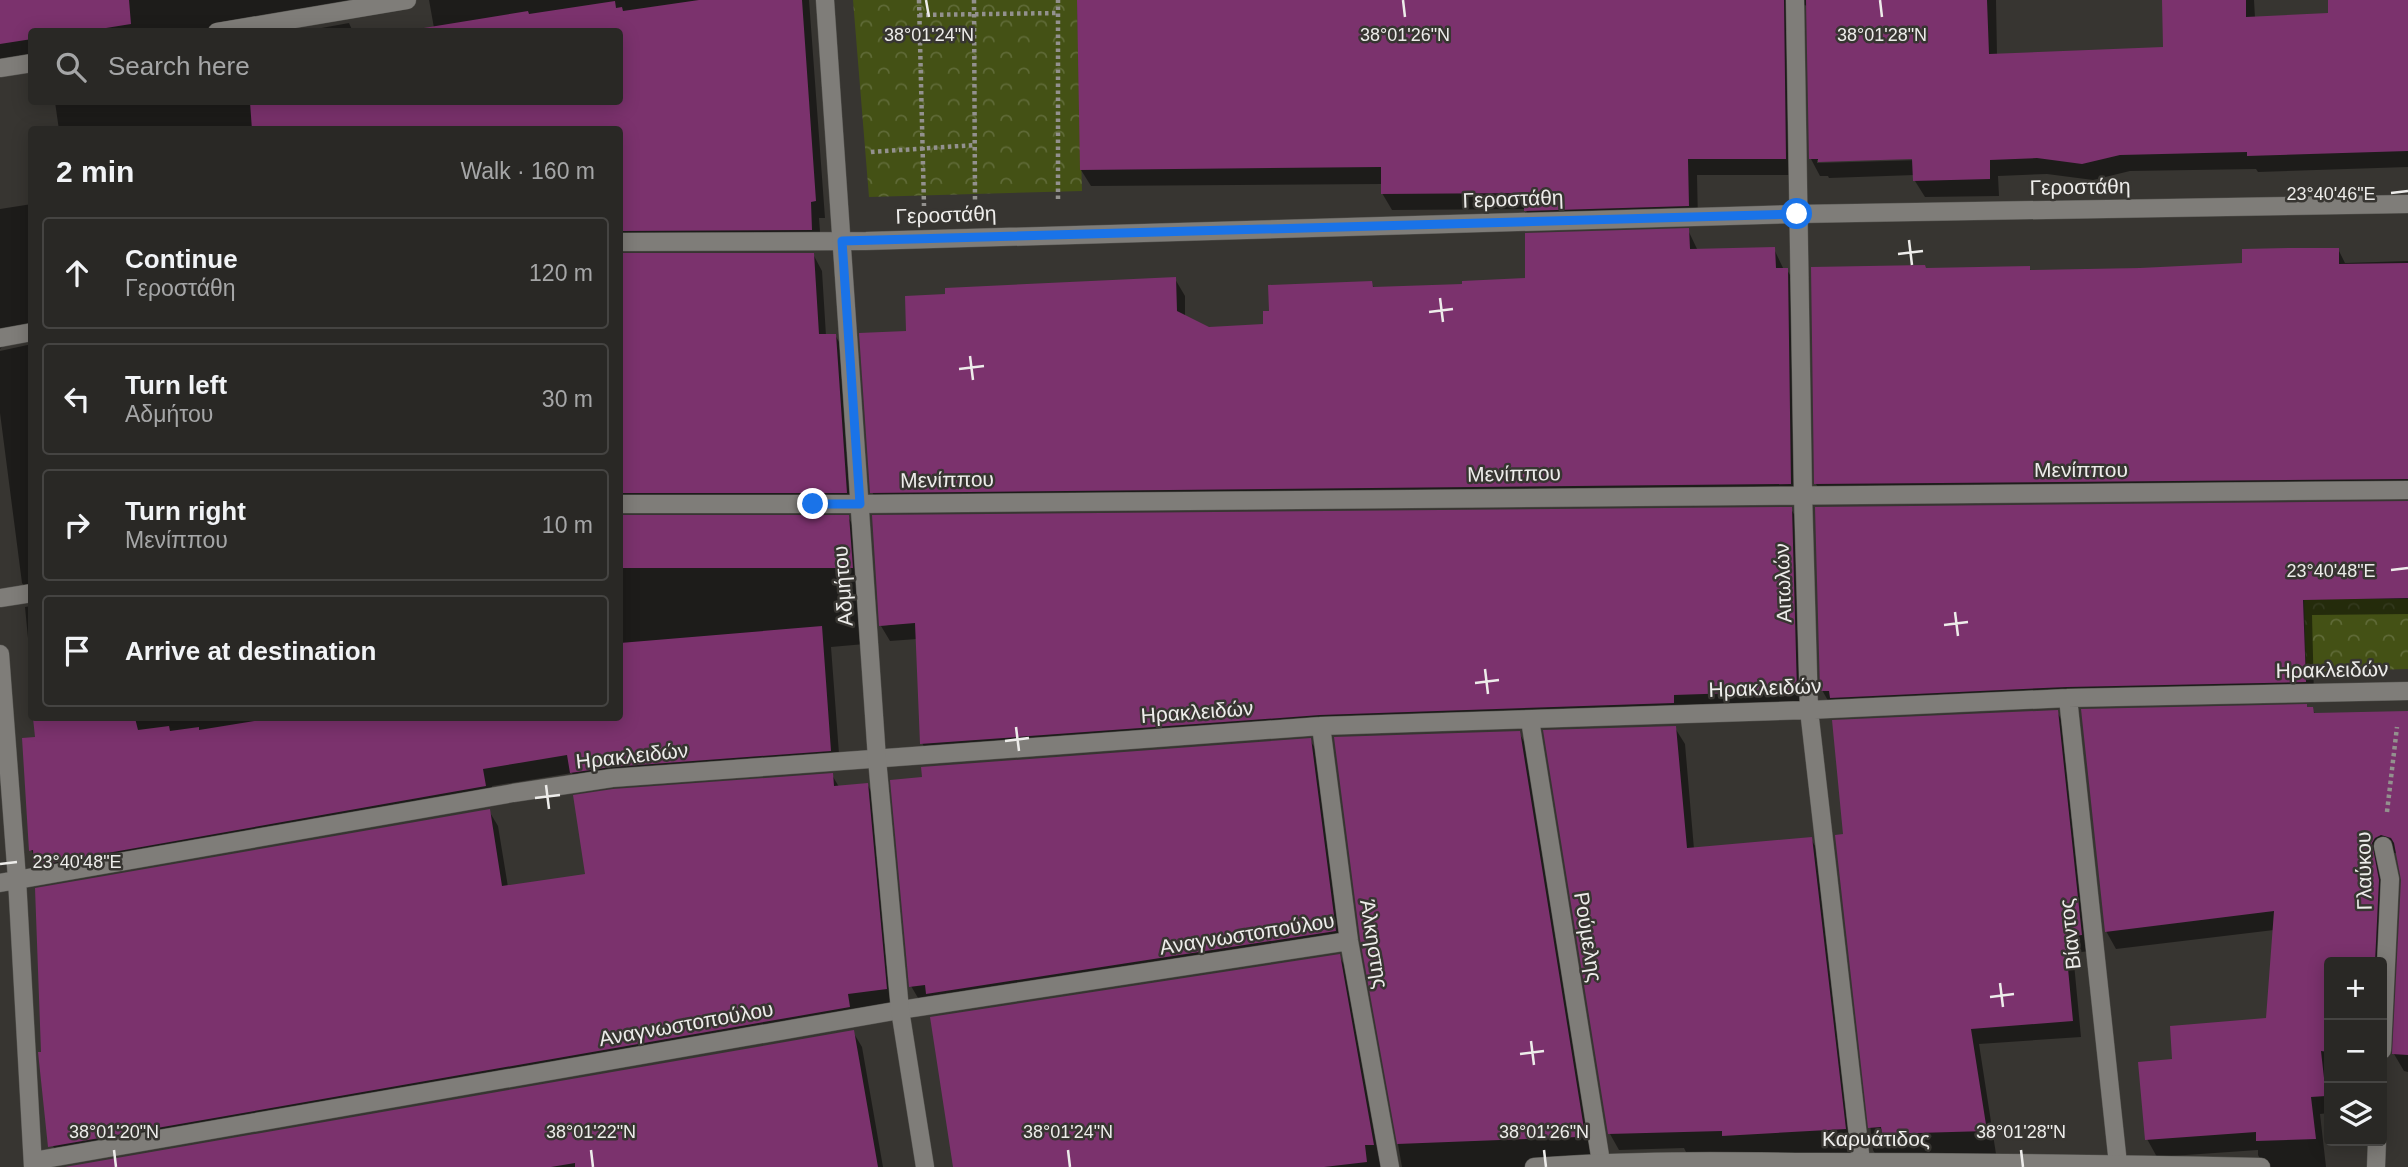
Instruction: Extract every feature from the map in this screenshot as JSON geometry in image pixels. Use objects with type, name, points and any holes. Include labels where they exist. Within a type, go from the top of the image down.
[{"type":"street","points":[[241,28],[407,0]]},
{"type":"street","name":"Αδμήτου","points":[[825,0],[877,759],[900,1010],[925,1167]]},
{"type":"street","name":"Αιτωλών","points":[[1795,0],[1797,214],[1809,710],[1861,1161]]},
{"type":"street","points":[[0,68],[28,64]]},
{"type":"street","name":"Γεροστάθη","points":[[623,242],[842,241],[1797,214],[2408,204]]},
{"type":"street","points":[[0,338],[28,333]]},
{"type":"street","name":"Μενίππου","points":[[623,504],[2408,490]]},
{"type":"street","points":[[0,598],[28,594]]},
{"type":"street","points":[[0,654],[8,881],[33,1164]]},
{"type":"street","name":"Ηρακλειδών","points":[[8,881],[499,795],[612,778],[1321,726],[1809,710],[2068,698],[2405,691]]},
{"type":"street","name":"Βίαντος","points":[[2068,698],[2118,1164]]},
{"type":"street","name":"Ρούμελης","points":[[1530,720],[1601,1162]]},
{"type":"street","name":"Άλκηστης","points":[[1321,726],[1349,941],[1390,1167]]},
{"type":"street","name":"Γλαύκου","points":[[2383,846],[2399,879],[2385,1020]]},
{"type":"street","name":"Αναγνωστοπούλου","points":[[33,1164],[900,1010],[1349,941]]},
{"type":"street","points":[[2376,1167],[2377,1146]]},
{"type":"street","name":"Καρυάτιδος","points":[[1534,1167],[1601,1162],[1861,1161],[2261,1167]]},
{"type":"path","points":[[919,0],[925,239]]},
{"type":"path","points":[[974,0],[976,237]]},
{"type":"path","points":[[1058,0],[1058,235]]},
{"type":"path","points":[[919,15],[1058,13]]},
{"type":"path","points":[[835,155],[975,145]]},
{"type":"path","name":"Γλαύκου","points":[[2383,846],[2405,691]]},
{"type":"green space","points":[[853,0],[1077,0],[1082,191],[869,197]]},
{"type":"green space","points":[[2304,599],[2408,599],[2408,669],[2306,672]]},
{"type":"building","points":[[0,0],[129,0],[131,24],[106,28],[28,28],[28,40],[0,44]]},
{"type":"building","points":[[699,0],[802,0],[816,201],[811,202],[812,230],[623,231],[623,126],[252,126],[250,105],[623,105],[623,28],[424,28],[528,11],[529,14],[615,1],[616,8],[622,7],[623,11]]},
{"type":"building","points":[[1077,0],[1784,0],[1786,159],[1688,159],[1689,206],[1524,211],[1524,193],[1381,194],[1381,167],[1080,170]]},
{"type":"building","points":[[1806,0],[1987,0],[1989,54],[2163,47],[2162,0],[2246,0],[2246,17],[2328,13],[2328,0],[2408,0],[2408,151],[2247,156],[2247,152],[2120,155],[2082,164],[2037,158],[1990,160],[1990,179],[1913,181],[1912,159],[1818,162],[1818,159],[1809,159]]},
{"type":"building","points":[[1689,228],[1690,249],[1775,247],[1776,268],[1788,268],[1791,484],[870,493],[859,333],[906,331],[905,296],[945,294],[945,288],[1176,277],[1177,311],[1209,327],[1263,324],[1263,311],[1269,311],[1268,285],[1372,281],[1373,287],[1462,284],[1462,281],[1525,278],[1525,233]]},
{"type":"building","points":[[2339,248],[2339,264],[2408,263],[2408,479],[1814,484],[1811,267],[1925,265],[1926,268],[2030,266],[2030,270],[2140,268],[2242,263],[2242,249]]},
{"type":"building","points":[[623,253],[814,253],[819,334],[836,334],[847,493],[623,493]]},
{"type":"building","points":[[2408,501],[2408,598],[2303,600],[2306,682],[2067,687],[1830,698],[1829,691],[1820,691],[1815,507]]},
{"type":"building","points":[[1792,507],[1797,691],[1674,695],[1674,703],[1320,715],[920,744],[915,623],[879,626],[872,515]]},
{"type":"building","points":[[623,515],[849,515],[853,568],[623,568]]},
{"type":"building","points":[[822,626],[831,751],[611,767],[570,773],[567,755],[483,769],[486,786],[34,866],[33,850],[29,851],[22,738],[35,737],[33,721],[136,721],[138,730],[169,726],[170,731],[199,727],[199,730],[254,721],[623,721],[623,643]]},
{"type":"building","points":[[2307,704],[2307,707],[2313,707],[2314,713],[2408,711],[2408,1055],[2392,1054],[2401,880],[2394,843],[2391,838],[2381,835],[2372,843],[2379,880],[2375,957],[2324,957],[2324,1051],[2321,1051],[2324,1096],[2311,1097],[2316,1139],[2256,1141],[2256,1132],[2145,1140],[2138,1062],[2172,1059],[2170,1026],[2266,1018],[2274,911],[2105,932],[2081,709]]},
{"type":"building","points":[[2058,710],[2082,935],[2065,937],[2073,1021],[1971,1029],[1987,1131],[1882,1134],[1881,1127],[1868,1128],[1835,835],[1843,834],[1832,720]]},
{"type":"building","points":[[1676,726],[1687,848],[1812,837],[1846,1129],[1722,1136],[1722,1131],[1608,1134],[1543,730]]},
{"type":"building","points":[[1520,731],[1585,1135],[1397,1144],[1360,939],[1334,737]]},
{"type":"building","points":[[1311,738],[1336,931],[926,994],[925,985],[909,987],[890,780],[922,777],[921,767]]},
{"type":"building","points":[[833,773],[834,786],[868,783],[887,989],[848,994],[850,1007],[48,1147],[38,1052],[41,1052],[35,888],[490,809],[502,886],[585,874],[573,795],[613,789]]},
{"type":"building","points":[[1340,954],[1374,1145],[1365,1145],[1367,1162],[1324,1167],[953,1167],[930,1017]]},
{"type":"building","points":[[854,1030],[878,1167],[575,1167],[575,1163],[551,1167],[65,1167]]},
{"type":"route","points":[[813,504],[860,504],[842,241],[1797,214]]}]
